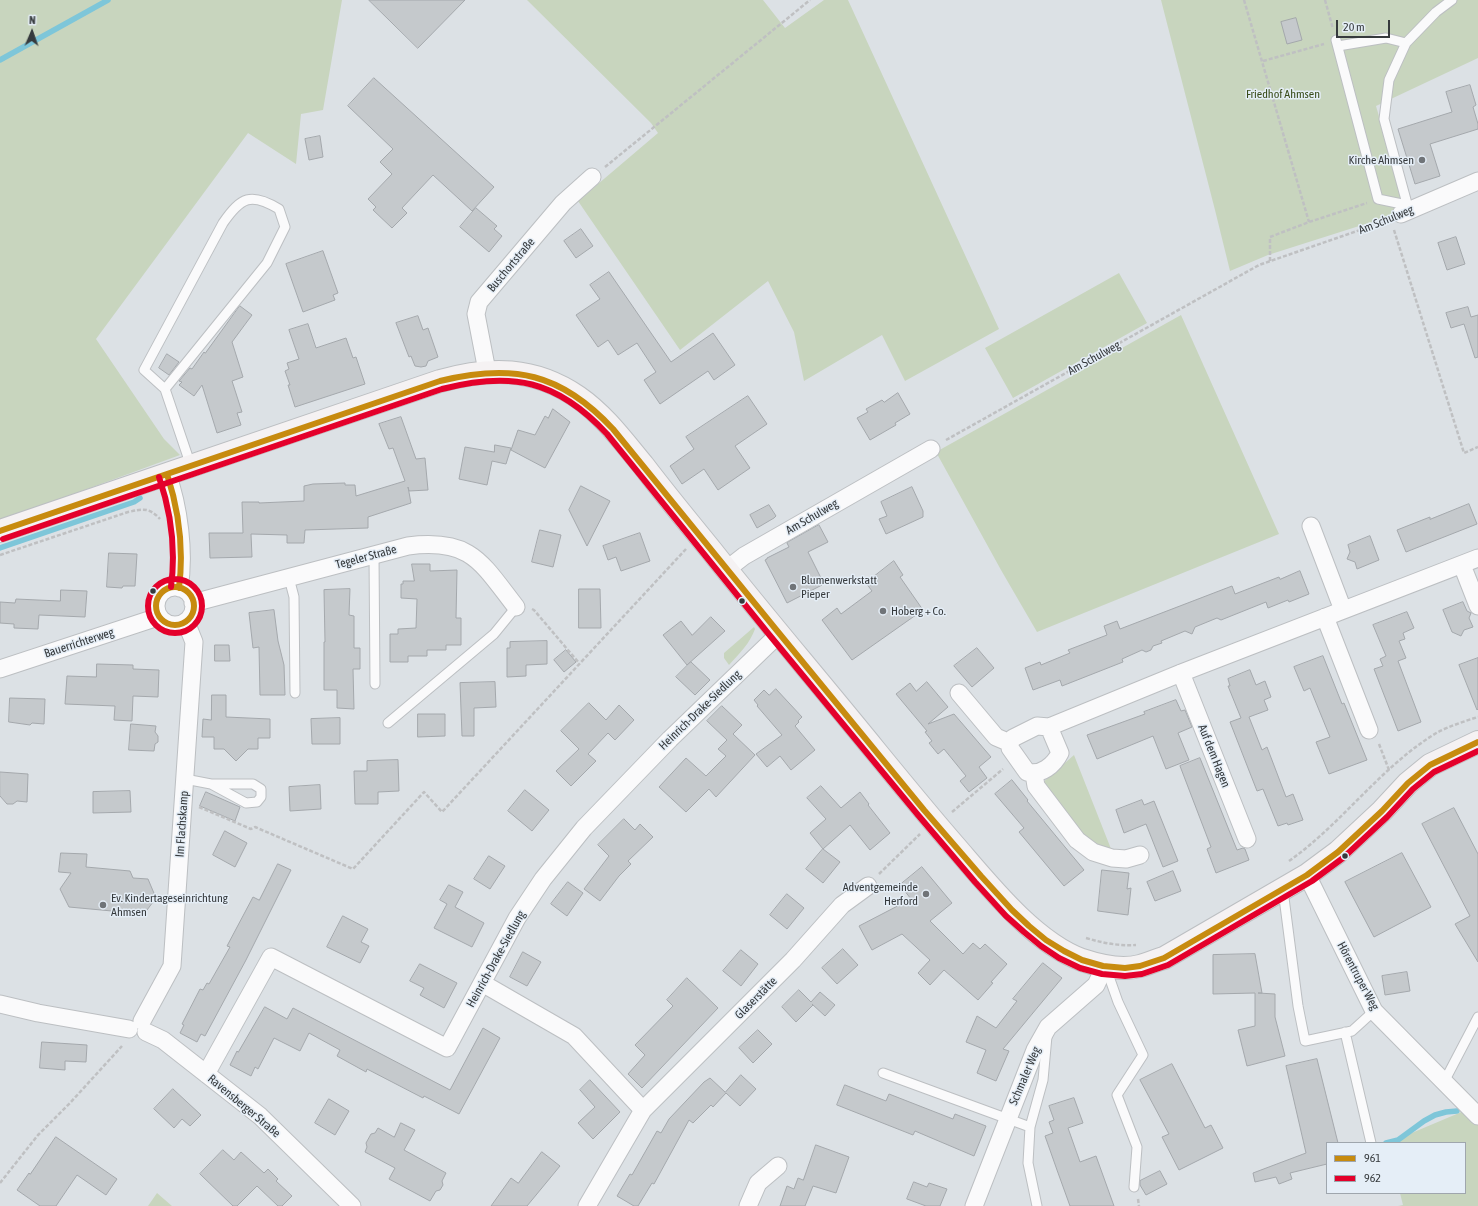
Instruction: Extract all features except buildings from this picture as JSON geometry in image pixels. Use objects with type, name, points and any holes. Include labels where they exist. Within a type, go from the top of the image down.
[{"type":"main road","points":[[0,531],[440,381],[465,374],[487,371],[510,372],[536,377],[559,386],[578,397],[597,412],[618,435],[779,634],[944,814],[997,895],[1040,934],[1057,947],[1081,959],[1105,966],[1129,968],[1141,966],[1164,958],[1283,889],[1306,875],[1338,852],[1382,811],[1408,783],[1430,765],[1477,745]]},
{"type":"street","name":"Buschortstraße","points":[[487,371],[476,314],[479,302],[563,203],[592,177]]},
{"type":"street","name":"Am Schulweg","points":[[1400,215],[1478,181]]},
{"type":"street","name":"Am Schulweg","points":[[726,570],[744,556],[931,448]]},
{"type":"street","points":[[167,474],[173,492],[178,517],[181,574],[179,588]]},
{"type":"street","points":[[1311,526],[1343,610]]},
{"type":"street","name":"Tegeler Straße","points":[[193,603],[408,546],[443,544],[468,552],[476,558],[489,572],[516,607]]},
{"type":"street","points":[[1013,750],[1013,738],[1037,726],[1049,727],[1181,672],[1478,558]]},
{"type":"street","points":[[1462,565],[1478,606]]},
{"type":"street","points":[[170,588],[179,588],[185,591],[190,596],[193,603],[191,616],[186,622],[179,625],[171,625],[164,622],[158,616],[156,608],[157,599],[162,592],[170,588]]},
{"type":"street","name":"Bauerrichterweg","points":[[0,669],[158,616]]},
{"type":"street","points":[[1325,617],[1369,730]]},
{"type":"street","name":"Im Flachskamp","points":[[137,1029],[172,966],[194,642],[186,622]]},
{"type":"street","name":"Heinrich-Drake-Siedlung","points":[[206,1074],[271,957],[447,1048],[521,912],[543,879],[584,828],[670,739],[779,634]]},
{"type":"street","name":"Auf dem Hagen","points":[[1181,672],[1247,839]]},
{"type":"street","points":[[959,693],[996,737],[1013,750],[1027,772],[1034,774],[1041,772],[1057,759],[1060,753],[1049,727]]},
{"type":"street","points":[[1034,774],[1036,786],[1077,840],[1093,852],[1112,858],[1126,859],[1140,855]]},
{"type":"street","name":"Hörentruper Weg","points":[[1306,875],[1374,1011],[1478,1116]]},
{"type":"street","name":"Glaserstätte","points":[[587,1206],[643,1110],[793,960],[842,905],[868,886]]},
{"type":"street","name":"Schmaler Weg","points":[[974,1206],[1035,1050],[1048,1027],[1096,985],[1105,966]]},
{"type":"street","points":[[482,983],[574,1036],[643,1110]]},
{"type":"street","name":"Ravensberger Straße","points":[[0,1004],[38,1013],[137,1029],[163,1040],[260,1116],[352,1206]]},
{"type":"street","points":[[748,1206],[758,1183],[778,1166]]},
{"type":"lane","points":[[1400,215],[1384,119],[1389,80],[1406,43],[1436,12],[1452,0]]},
{"type":"lane","points":[[1400,215],[1402,204],[1378,199],[1337,43],[1386,38],[1406,43]]},
{"type":"lane","points":[[165,389],[267,263],[285,227],[279,209],[266,201],[249,199],[234,207],[223,223],[144,370],[165,389],[191,466]]},
{"type":"lane","points":[[374,555],[375,684]]},
{"type":"lane","points":[[289,578],[294,597],[295,694]]},
{"type":"lane","points":[[388,723],[494,634],[516,607]]},
{"type":"lane","points":[[185,779],[211,784],[253,784],[261,790],[261,797],[257,802],[246,803],[211,784]]},
{"type":"lane","points":[[1283,889],[1298,1006],[1305,1041],[1352,1031],[1374,1011]]},
{"type":"lane","points":[[1105,966],[1118,1002],[1143,1055],[1117,1095],[1137,1148],[1134,1187]]},
{"type":"lane","points":[[1444,1082],[1478,1016]]},
{"type":"lane","points":[[1037,1206],[1028,1163],[1030,1127],[1043,1080],[1048,1027]]},
{"type":"lane","points":[[1345,1032],[1371,1142]]},
{"type":"lane","points":[[883,1073],[1030,1127]]},
{"type":"path","points":[[592,177],[810,0]]},
{"type":"path","points":[[1244,0],[1309,222]]},
{"type":"path","points":[[1263,62],[1337,43],[1325,0]]},
{"type":"path","points":[[1270,262],[1270,237],[1309,222],[1378,199]]},
{"type":"path","points":[[1400,215],[1464,452],[1478,447]]},
{"type":"path","name":"Am Schulweg","points":[[931,448],[1259,265],[1400,215]]},
{"type":"path","points":[[0,555],[128,512],[141,510],[153,511],[161,519],[178,517]]},
{"type":"path","points":[[184,801],[251,829],[255,827],[353,869],[424,792],[442,812],[699,535]]},
{"type":"path","points":[[516,607],[534,610],[579,663]]},
{"type":"path","points":[[1283,865],[1316,840],[1402,758],[1439,732],[1478,717]]},
{"type":"path","points":[[1369,730],[1376,735],[1389,770]]},
{"type":"path","points":[[868,886],[920,834],[944,814],[1013,750]]},
{"type":"path","points":[[944,814],[956,818]]},
{"type":"path","points":[[1084,937],[1104,944],[1121,946],[1136,945],[1143,942]]},
{"type":"path","points":[[0,1183],[38,1135],[70,1103],[137,1029]]},
{"type":"green space","points":[[0,0],[342,0],[323,110],[301,114],[296,164],[248,133],[96,339],[164,439],[180,455],[0,521]]},
{"type":"green space","points":[[527,0],[763,0],[785,28],[824,0],[848,0],[999,329],[905,381],[882,335],[804,381],[794,332],[768,281],[680,350],[578,201],[658,133],[651,123]]},
{"type":"green space","name":"Friedhof Ahmsen","points":[[1161,0],[1478,0],[1478,58],[1376,106],[1403,200],[1400,213],[1268,255],[1230,271]]},
{"type":"green space","points":[[1119,273],[1147,323],[1013,398],[985,348]]},
{"type":"green space","points":[[1181,315],[1279,534],[1037,632],[936,452]]},
{"type":"green space","points":[[754,627],[755,629],[753,634],[741,652],[729,665],[724,658],[724,653]]},
{"type":"green space","points":[[1074,755],[1113,854],[1080,835],[1041,784]]},
{"type":"green space","points":[[1478,1105],[1478,1206],[1398,1206],[1403,1205],[1400,1194],[1466,1194],[1466,1142],[1390,1142]]},
{"type":"green space","points":[[157,1193],[172,1206],[148,1206]]},
{"type":"waterway","points":[[0,60],[108,0]]},
{"type":"waterway","points":[[0,548],[134,502],[140,498]]},
{"type":"waterway","points":[[1390,1142],[1398,1140],[1435,1115],[1457,1111]]},
{"type":"transit line","name":"961","points":[[0,531],[440,381],[491,373],[534,377],[555,384],[574,395],[594,410],[613,429],[924,810],[1012,910],[1046,940],[1082,960],[1103,966],[1125,968],[1140,966],[1164,958],[1307,875],[1338,852],[1382,811],[1408,783],[1430,765],[1478,742]]},
{"type":"transit line","name":"962","points":[[3,539],[442,389],[490,381],[512,381],[532,384],[551,391],[570,402],[607,434],[767,632],[918,815],[1006,916],[1041,946],[1059,958],[1080,968],[1102,974],[1125,976],[1142,974],[1168,965],[1312,881],[1343,858],[1387,817],[1413,789],[1434,772],[1478,751]]},
{"type":"transit line","name":"961","points":[[167,474],[175,502],[181,545],[179,588]]},
{"type":"transit line","name":"962","points":[[159,477],[167,504],[173,545],[171,587]]},
{"type":"transit line","name":"962","points":[[175,579],[185,581],[194,587],[200,596],[202,606],[200,616],[194,625],[185,631],[175,633],[165,631],[156,625],[150,616],[148,606],[150,596],[156,587],[165,581],[175,579]]},
{"type":"transit line","name":"961","points":[[175,587],[185,590],[191,596],[194,606],[191,616],[185,622],[175,625],[165,622],[159,616],[156,606],[159,596],[165,590],[175,587]]},
{"type":"place","name":"Kirche Ahmsen","points":[[1422,160]]},
{"type":"place","name":"Blumenwerkstatt Pieper","points":[[793,587]]},
{"type":"place","name":"Hoberg + Co.","points":[[883,611]]},
{"type":"place","name":"Adventgemeinde Herford","points":[[926,894]]},
{"type":"place","name":"Ev. Kindertageseinrichtung Ahmsen","points":[[103,905]]}]
